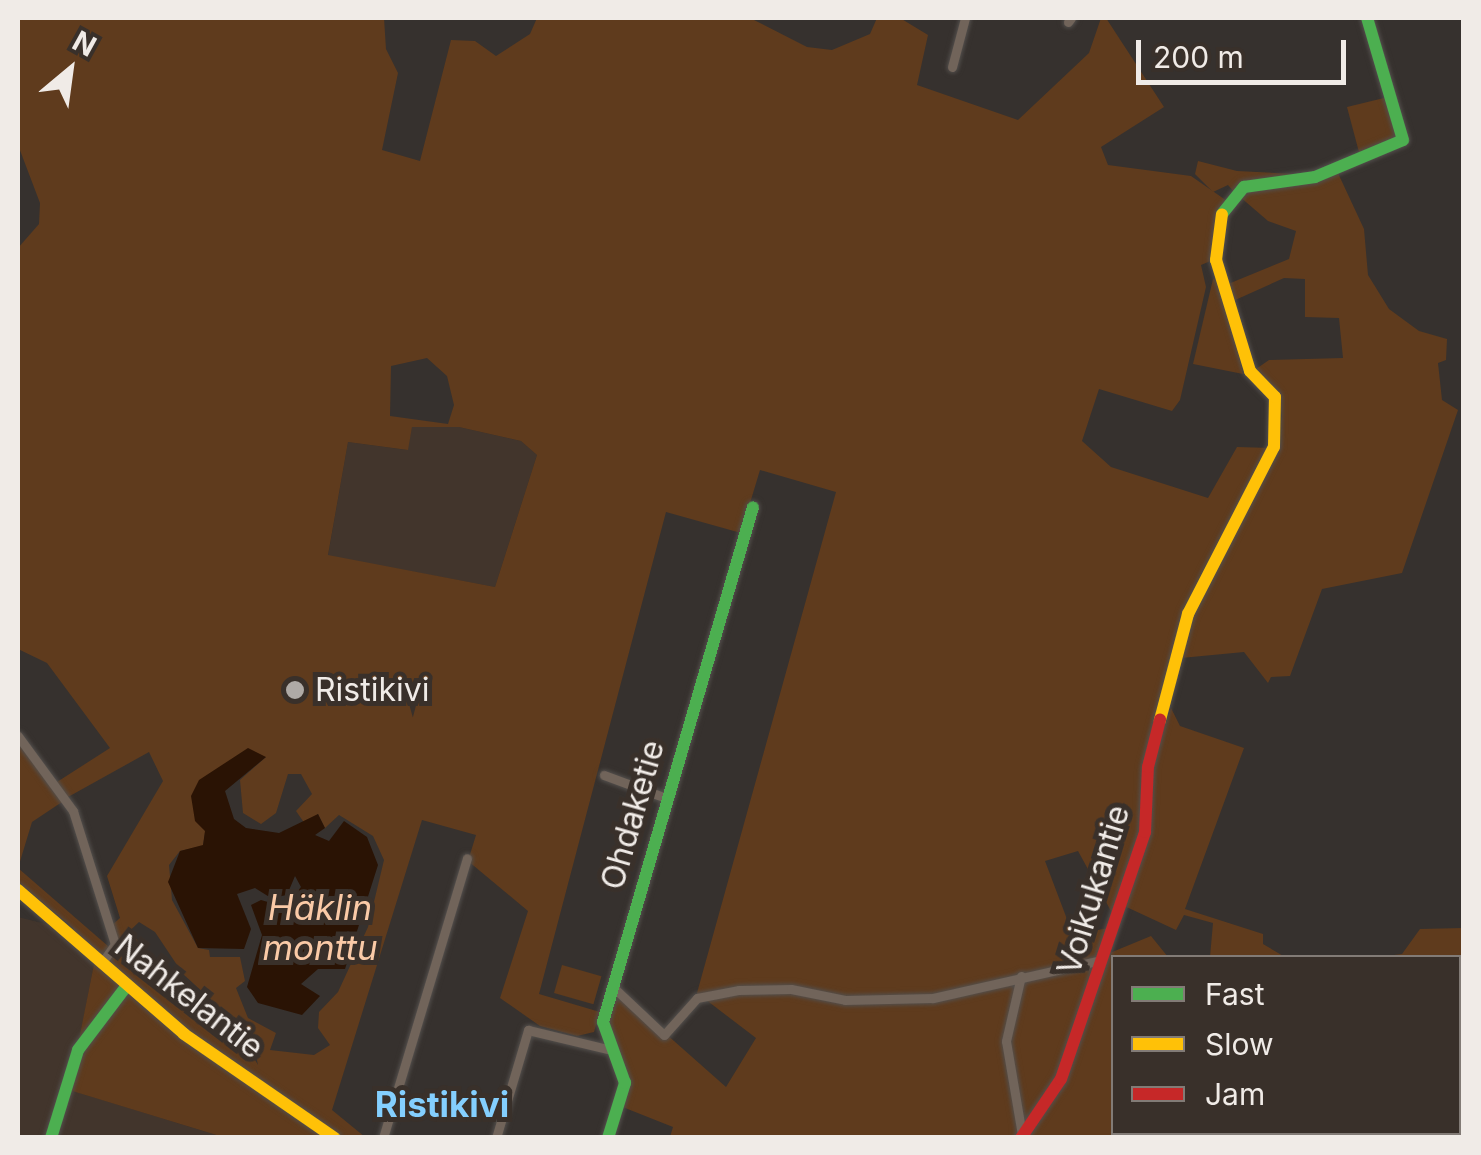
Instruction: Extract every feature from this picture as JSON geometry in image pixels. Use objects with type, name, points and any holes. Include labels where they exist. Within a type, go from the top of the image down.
[{"type":"street","points":[[952,66],[965,18]]},
{"type":"street","name":"Voikukantie","points":[[1021,1137],[1061,1079],[1145,832],[1148,767],[1202,578],[1270,460],[1280,415],[1274,397],[1250,371],[1216,260],[1220,216],[1244,187],[1315,177],[1404,140],[1366,18]]},
{"type":"street","name":"Ohdaketie","points":[[608,1138],[625,1083],[608,1049],[603,1022],[753,506]]},
{"type":"street","points":[[18,736],[73,810],[114,944],[100,965]]},
{"type":"street","points":[[604,775],[666,798]]},
{"type":"street","points":[[382,1138],[467,858]]},
{"type":"street","name":"Nahkelantie","points":[[18,890],[125,988],[335,1138]]},
{"type":"street","points":[[612,987],[664,1035],[697,998],[740,990],[791,989],[845,1000],[932,998],[1102,960]]},
{"type":"street","points":[[1021,1137],[1006,1041],[1022,976]]},
{"type":"street","points":[[51,1138],[78,1050],[125,988]]},
{"type":"street","points":[[496,1138],[528,1030],[608,1049]]},
{"type":"shaded area","points":[[18,18],[384,18],[386,49],[398,73],[382,150],[420,161],[451,40],[475,41],[496,56],[530,34],[537,18],[750,18],[807,47],[832,50],[870,34],[877,18],[900,18],[928,35],[917,85],[1018,120],[1089,53],[1101,18],[1106,18],[1164,107],[1101,147],[1108,165],[1191,176],[1227,201],[1213,260],[1201,265],[1206,287],[1180,400],[1172,411],[1099,389],[1082,441],[1111,467],[1208,498],[1237,447],[1272,448],[1200,576],[1187,613],[1146,767],[1148,807],[1112,913],[1078,851],[1045,861],[1073,935],[1108,928],[1059,1077],[1018,1137],[670,1137],[673,1127],[620,1106],[625,1083],[603,1022],[613,987],[726,1087],[756,1038],[697,993],[836,492],[760,470],[741,533],[666,512],[539,994],[600,1012],[594,1032],[577,1036],[540,1026],[500,998],[528,911],[468,861],[476,835],[422,820],[332,1110],[365,1137],[223,1137],[69,1090],[94,964],[72,927],[18,882],[18,868],[116,953],[136,938],[175,995],[232,1043],[248,1048],[258,1065],[252,1037],[183,974],[155,932],[139,922],[119,941],[110,927],[120,918],[107,876],[163,781],[149,752],[68,797],[57,782],[110,748],[47,663],[18,649],[18,248],[39,224],[40,203],[18,145]],"holes":[[[427,358],[447,376],[454,405],[448,424],[390,416],[391,366]],[[412,427],[459,427],[521,441],[537,455],[495,587],[328,555],[348,442],[408,450]],[[266,757],[240,780],[243,813],[261,824],[276,813],[288,774],[301,774],[312,794],[296,811],[305,824],[318,814],[325,828],[339,815],[373,836],[384,860],[368,927],[338,992],[319,1012],[318,1028],[330,1045],[314,1055],[270,1050],[276,1033],[248,1018],[236,988],[245,981],[240,957],[210,957],[209,950],[198,948],[172,900],[169,865],[180,851],[203,846],[214,773],[238,759]]]},
{"type":"shaded area","points":[[1388,97],[1400,139],[1360,156],[1347,107]]},
{"type":"shaded area","points":[[1198,161],[1237,171],[1295,174],[1243,185],[1235,193],[1228,185],[1213,192],[1195,174]]},
{"type":"shaded area","points":[[1337,171],[1364,229],[1368,275],[1389,309],[1419,331],[1447,339],[1446,360],[1438,363],[1442,400],[1458,410],[1402,573],[1322,589],[1290,676],[1271,677],[1268,683],[1244,652],[1181,658],[1190,615],[1277,447],[1282,415],[1277,395],[1256,369],[1269,360],[1343,358],[1339,318],[1305,317],[1305,279],[1284,278],[1233,301],[1228,284],[1289,259],[1296,231],[1268,221],[1239,196],[1246,188]]},
{"type":"shaded area","points":[[1213,279],[1222,281],[1243,374],[1193,364]]},
{"type":"shaded area","points":[[412,427],[459,427],[521,441],[537,455],[495,587],[328,556],[348,442],[407,450]]},
{"type":"shaded area","points":[[1171,708],[1180,726],[1244,748],[1185,909],[1263,934],[1263,944],[1282,955],[1210,955],[1213,923],[1184,915],[1176,930],[1120,904],[1147,831],[1150,768]]},
{"type":"shaded area","points":[[18,743],[62,802],[32,822],[18,868]]},
{"type":"shaded area","points":[[18,917],[50,925],[94,964],[70,1090],[223,1137],[18,1138]]},
{"type":"shaded area","points":[[1463,928],[1463,1137],[1024,1138],[1064,1080],[1105,955],[1151,936],[1166,955],[1111,955],[1111,1135],[1461,1135],[1461,955],[1394,955],[1402,954],[1420,929]]},
{"type":"shaded area","points":[[562,965],[601,976],[593,1004],[554,993]]},
{"type":"water","name":"Häklin monttu","points":[[248,748],[266,757],[225,791],[234,819],[246,828],[279,833],[318,814],[325,828],[315,835],[329,841],[344,821],[367,837],[378,865],[345,969],[318,969],[301,984],[320,996],[302,1015],[258,1003],[247,987],[262,935],[251,905],[261,900],[285,907],[301,887],[295,876],[287,895],[271,898],[255,888],[237,894],[251,929],[244,949],[198,948],[168,882],[180,851],[203,845],[205,831],[195,821],[191,796],[199,780]]},
{"type":"traffic: fast","points":[[1222,214],[1244,187],[1315,177],[1403,140],[1367,18]]},
{"type":"traffic: fast","points":[[608,1138],[625,1083],[603,1022],[753,507]]},
{"type":"traffic: fast","points":[[51,1138],[78,1050],[125,988]]},
{"type":"traffic: slow","points":[[1160,720],[1188,614],[1274,447],[1275,397],[1250,371],[1216,260],[1222,214]]},
{"type":"traffic: slow","points":[[18,890],[184,1034],[335,1138]]},
{"type":"traffic: jam","points":[[1021,1138],[1061,1079],[1145,832],[1148,767],[1160,720]]},
{"type":"place","name":"Ristikivi","points":[[295,690]]},
{"type":"district","name":"Ristikivi","points":[[442,1104]]}]
